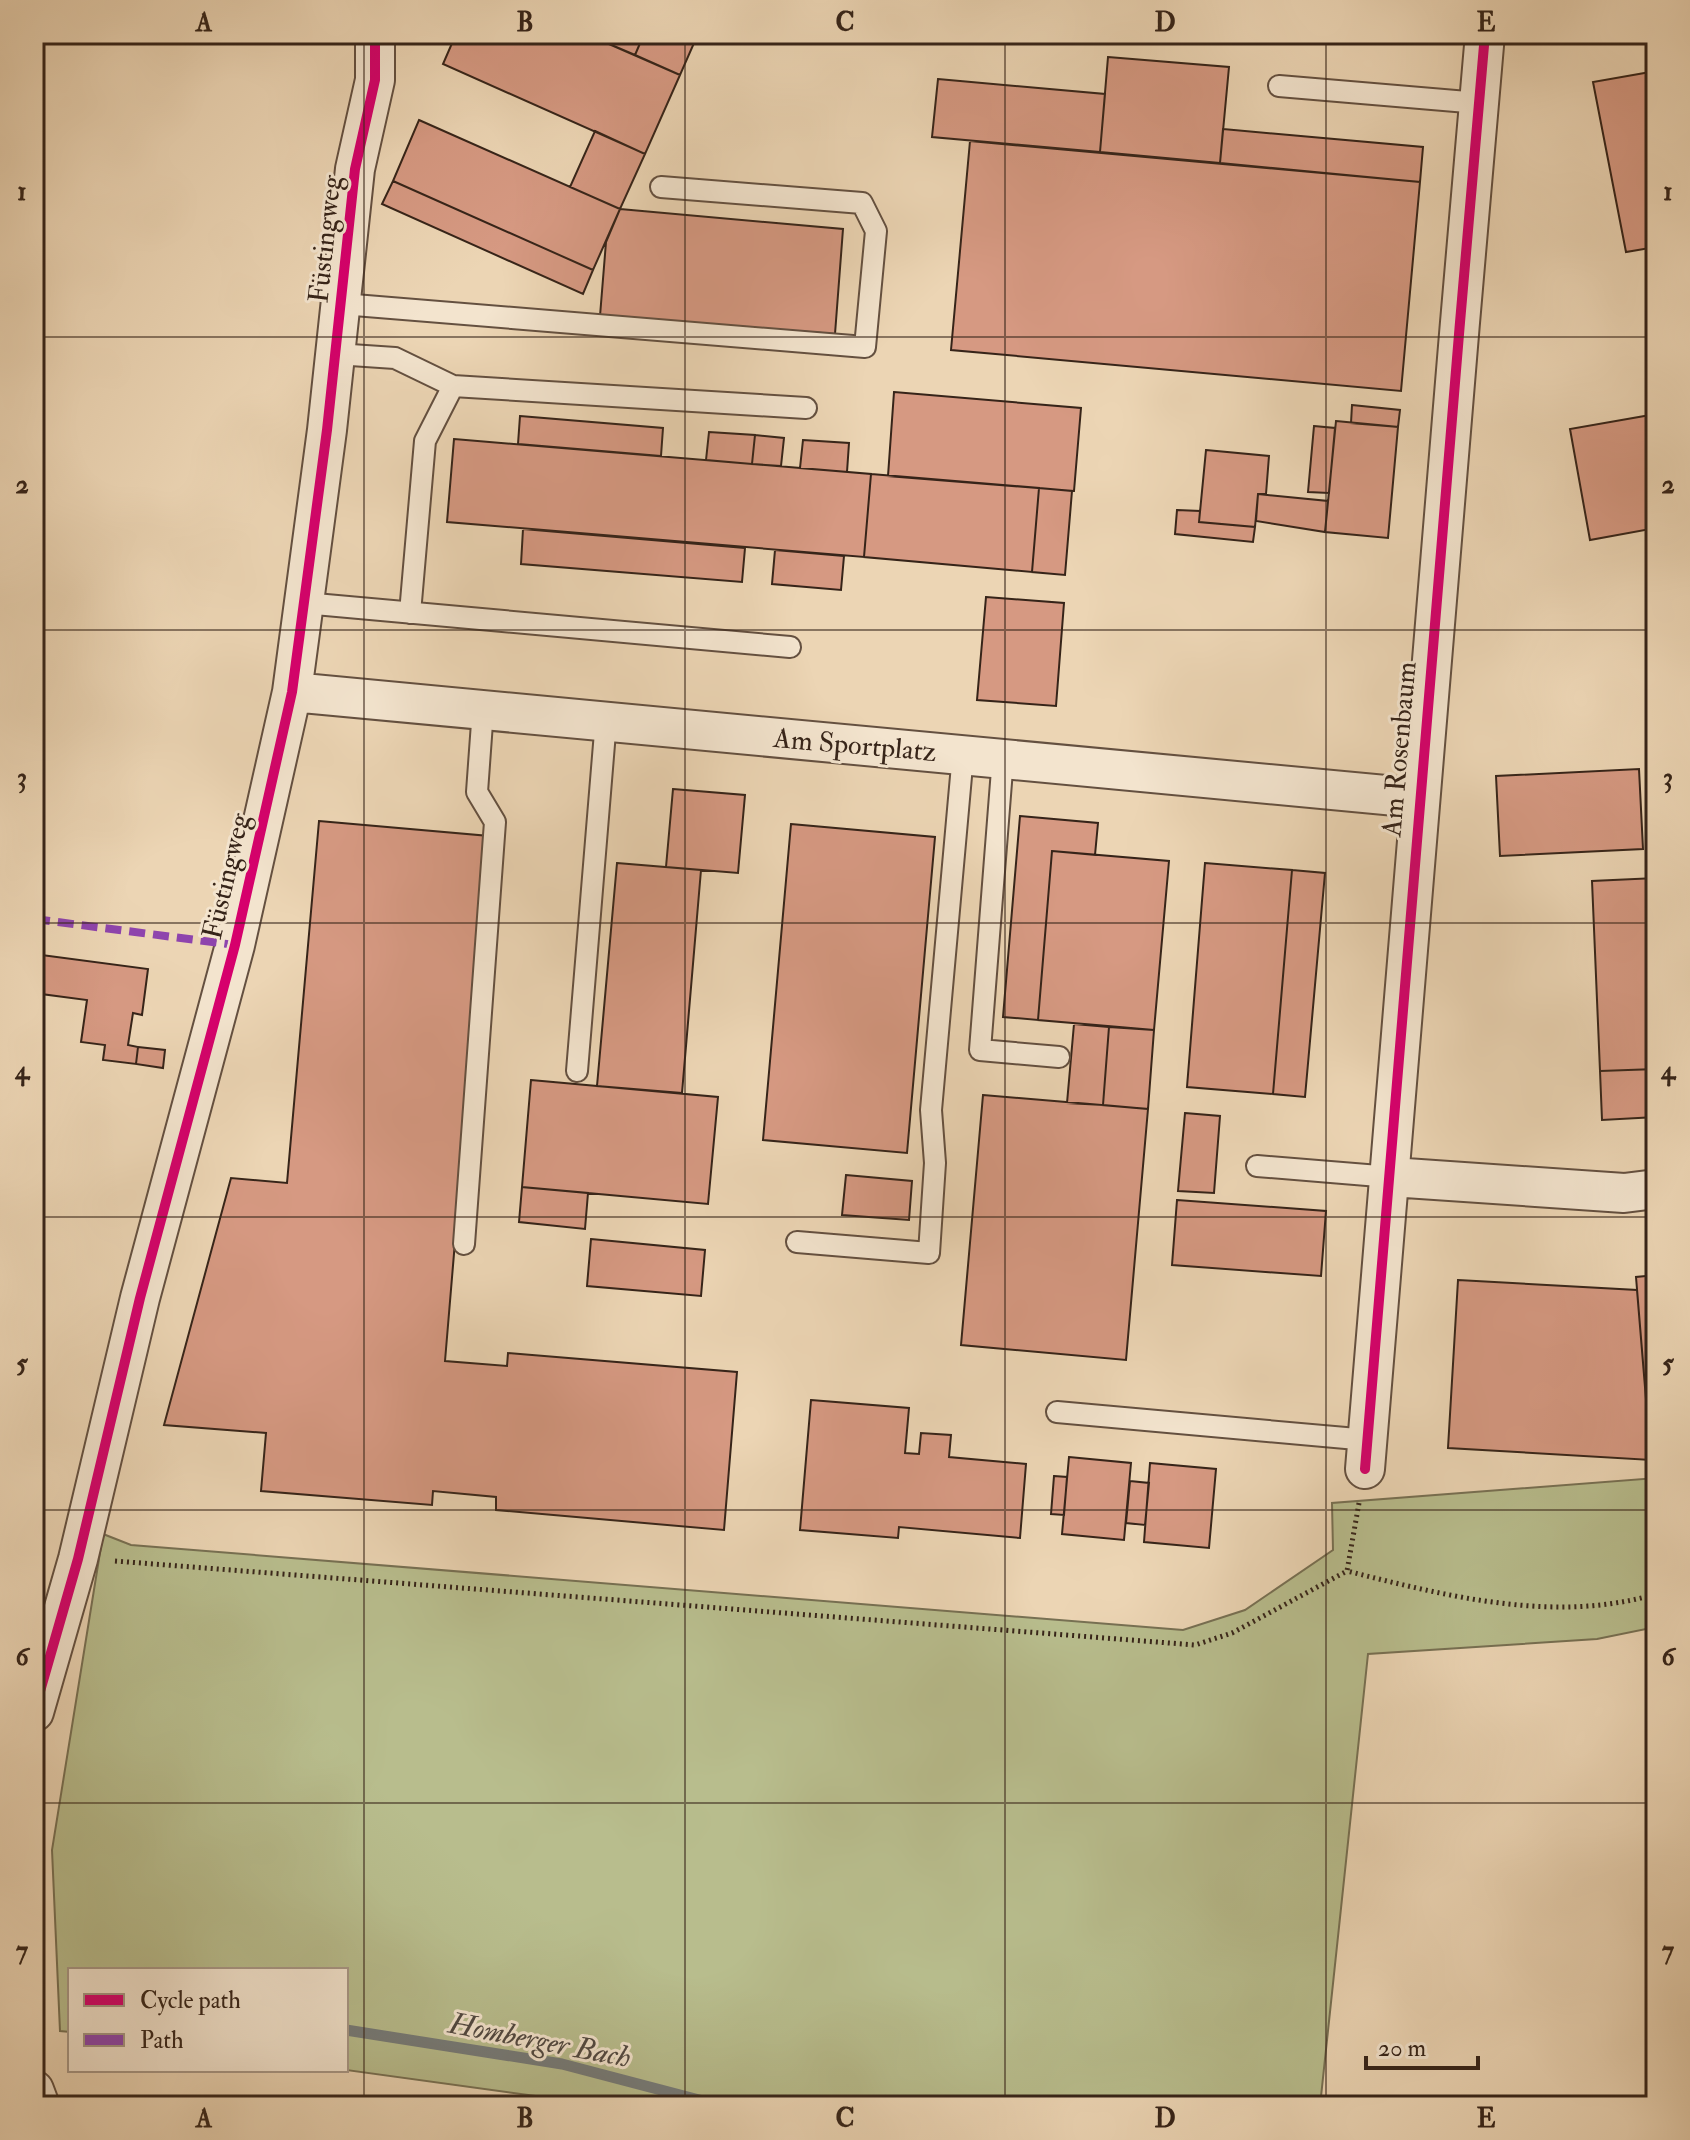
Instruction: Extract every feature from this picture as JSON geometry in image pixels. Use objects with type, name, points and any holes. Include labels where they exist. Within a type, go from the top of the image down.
[{"type":"street","name":"Füstingweg","points":[[34,1712],[78,1559],[140,1298],[235,945],[292,692],[336,354],[355,169],[375,80],[375,34]]},
{"type":"street","name":"Am Rosenbaum","points":[[1366,1454],[1391,1177],[1417,798],[1485,34]]},
{"type":"street","name":"Am Sportplatz","points":[[292,692],[1417,798]]},
{"type":"street","points":[[1391,1177],[1624,1193],[1656,1189]]},
{"type":"street","points":[[34,2090],[40,2106]]},
{"type":"lane","points":[[1279,86],[1479,103]]},
{"type":"lane","points":[[342,304],[865,347],[876,231],[862,203],[661,187]]},
{"type":"lane","points":[[336,354],[395,358],[453,386],[806,408]]},
{"type":"lane","points":[[410,613],[425,441],[453,386]]},
{"type":"lane","points":[[304,603],[790,647]]},
{"type":"lane","points":[[464,1244],[495,822],[477,792],[483,709]]},
{"type":"lane","points":[[577,1071],[606,720]]},
{"type":"lane","points":[[797,1242],[929,1253],[935,1163],[931,1110],[963,754]]},
{"type":"lane","points":[[1003,757],[980,1050],[1059,1057]]},
{"type":"lane","points":[[1257,1166],[1391,1177]]},
{"type":"lane","points":[[1057,1412],[1366,1454]]},
{"type":"path","points":[[1347,1571],[1366,1454]]},
{"type":"path","points":[[78,1559],[251,1569],[1195,1645],[1232,1633],[1347,1571],[1425,1591],[1551,1609],[1627,1602],[1656,1594]]},
{"type":"green space","points":[[1656,1478],[1656,1627],[1597,1639],[1368,1654],[1320,2106],[609,2106],[348,2070],[348,1968],[68,1968],[68,2032],[60,2031],[52,1850],[103,1534],[131,1545],[1183,1630],[1245,1610],[1333,1550],[1332,1503]]},
{"type":"building","points":[[456,34],[586,34],[680,75],[645,154],[443,64]]},
{"type":"building","points":[[597,34],[644,34],[635,55],[595,38]]},
{"type":"building","points":[[644,34],[698,34],[680,75],[635,55]]},
{"type":"building","points":[[1108,57],[1229,67],[1220,163],[1100,152]]},
{"type":"building","points":[[1656,71],[1656,247],[1626,252],[1593,82]]},
{"type":"building","points":[[938,79],[1105,94],[1100,152],[932,137]]},
{"type":"building","points":[[419,120],[620,209],[593,270],[393,181]]},
{"type":"building","points":[[1223,129],[1423,147],[1420,182],[1220,163]]},
{"type":"building","points":[[595,131],[645,154],[620,209],[570,187]]},
{"type":"building","points":[[970,141],[1420,182],[1401,391],[951,350]]},
{"type":"building","points":[[393,181],[593,270],[583,294],[382,204]]},
{"type":"building","points":[[620,209],[843,229],[835,334],[600,316],[606,242]]},
{"type":"building","points":[[894,392],[1081,408],[1074,491],[888,476]]},
{"type":"building","points":[[1352,405],[1400,410],[1398,427],[1351,423]]},
{"type":"building","points":[[1656,414],[1656,528],[1590,540],[1570,429]]},
{"type":"building","points":[[520,416],[663,428],[661,456],[518,444]]},
{"type":"building","points":[[1336,421],[1398,427],[1388,538],[1325,532]]},
{"type":"building","points":[[1314,426],[1335,428],[1329,493],[1308,492]]},
{"type":"building","points":[[709,432],[755,435],[752,464],[706,460]]},
{"type":"building","points":[[755,435],[784,438],[781,466],[752,464]]},
{"type":"building","points":[[454,439],[871,474],[864,557],[447,522]]},
{"type":"building","points":[[803,440],[849,443],[847,472],[800,468]]},
{"type":"building","points":[[1206,450],[1269,456],[1266,494],[1258,494],[1255,527],[1199,522]]},
{"type":"building","points":[[871,474],[1039,488],[1032,572],[864,557]]},
{"type":"building","points":[[1039,488],[1072,491],[1065,575],[1032,572]]},
{"type":"building","points":[[1258,494],[1328,501],[1325,532],[1256,521]]},
{"type":"building","points":[[1177,510],[1200,511],[1199,522],[1255,527],[1253,542],[1175,534]]},
{"type":"building","points":[[523,529],[745,548],[742,582],[521,564]]},
{"type":"building","points":[[775,550],[844,556],[841,590],[772,584]]},
{"type":"building","points":[[986,597],[1064,603],[1056,706],[977,700]]},
{"type":"building","points":[[1639,769],[1643,849],[1500,856],[1496,776]]},
{"type":"building","points":[[673,789],[745,795],[738,873],[666,867]]},
{"type":"building","points":[[1020,816],[1098,823],[1095,855],[1052,851],[1038,1020],[1003,1017]]},
{"type":"building","points":[[319,821],[489,836],[445,1361],[507,1366],[508,1353],[737,1372],[724,1530],[496,1510],[496,1497],[433,1491],[432,1505],[261,1491],[266,1433],[164,1425],[231,1178],[287,1183]]},
{"type":"building","points":[[791,824],[935,837],[907,1153],[763,1140]]},
{"type":"building","points":[[1052,851],[1169,861],[1154,1030],[1038,1020]]},
{"type":"building","points":[[617,863],[701,870],[682,1093],[597,1086]]},
{"type":"building","points":[[1205,863],[1292,870],[1273,1094],[1187,1087]]},
{"type":"building","points":[[1292,870],[1325,873],[1305,1097],[1273,1094]]},
{"type":"building","points":[[1656,878],[1656,1069],[1600,1071],[1592,881]]},
{"type":"building","points":[[34,954],[148,969],[142,1015],[133,1013],[128,1045],[138,1047],[136,1064],[103,1060],[105,1045],[81,1042],[87,1000],[34,993]]},
{"type":"building","points":[[1074,1024],[1109,1027],[1103,1105],[1067,1103]]},
{"type":"building","points":[[1109,1027],[1154,1030],[1148,1109],[1103,1105]]},
{"type":"building","points":[[138,1047],[165,1050],[163,1068],[136,1064]]},
{"type":"building","points":[[1656,1069],[1656,1117],[1602,1120],[1600,1071]]},
{"type":"building","points":[[531,1080],[718,1097],[708,1204],[522,1187]]},
{"type":"building","points":[[983,1095],[1148,1109],[1126,1360],[961,1345]]},
{"type":"building","points":[[1185,1113],[1220,1116],[1214,1193],[1178,1191]]},
{"type":"building","points":[[846,1175],[912,1181],[909,1220],[842,1215]]},
{"type":"building","points":[[522,1187],[588,1193],[585,1229],[519,1222]]},
{"type":"building","points":[[1177,1200],[1326,1211],[1321,1276],[1172,1265]]},
{"type":"building","points":[[591,1239],[705,1250],[701,1296],[587,1286]]},
{"type":"building","points":[[1656,1275],[1656,1460],[1651,1460],[1636,1277]]},
{"type":"building","points":[[1458,1280],[1637,1290],[1651,1460],[1448,1448]]},
{"type":"building","points":[[811,1400],[909,1408],[905,1453],[919,1454],[921,1433],[951,1435],[949,1457],[1026,1464],[1020,1538],[899,1527],[898,1538],[800,1530]]},
{"type":"building","points":[[1069,1457],[1131,1463],[1124,1540],[1062,1534]]},
{"type":"building","points":[[1150,1463],[1216,1469],[1209,1548],[1144,1542]]},
{"type":"building","points":[[1054,1476],[1067,1477],[1064,1515],[1051,1514]]},
{"type":"building","points":[[1130,1481],[1149,1483],[1145,1525],[1126,1523]]},
{"type":"waterway","name":"Homberger Bach","points":[[348,2030],[562,2064],[722,2106]]},
{"type":"marked path","points":[[34,919],[235,945]]},
{"type":"cycle path","points":[[34,1712],[78,1559],[140,1298],[235,945],[292,692],[327,430],[355,169],[375,80],[375,34]]},
{"type":"cycle path","points":[[1365,1469],[1485,34]]}]
